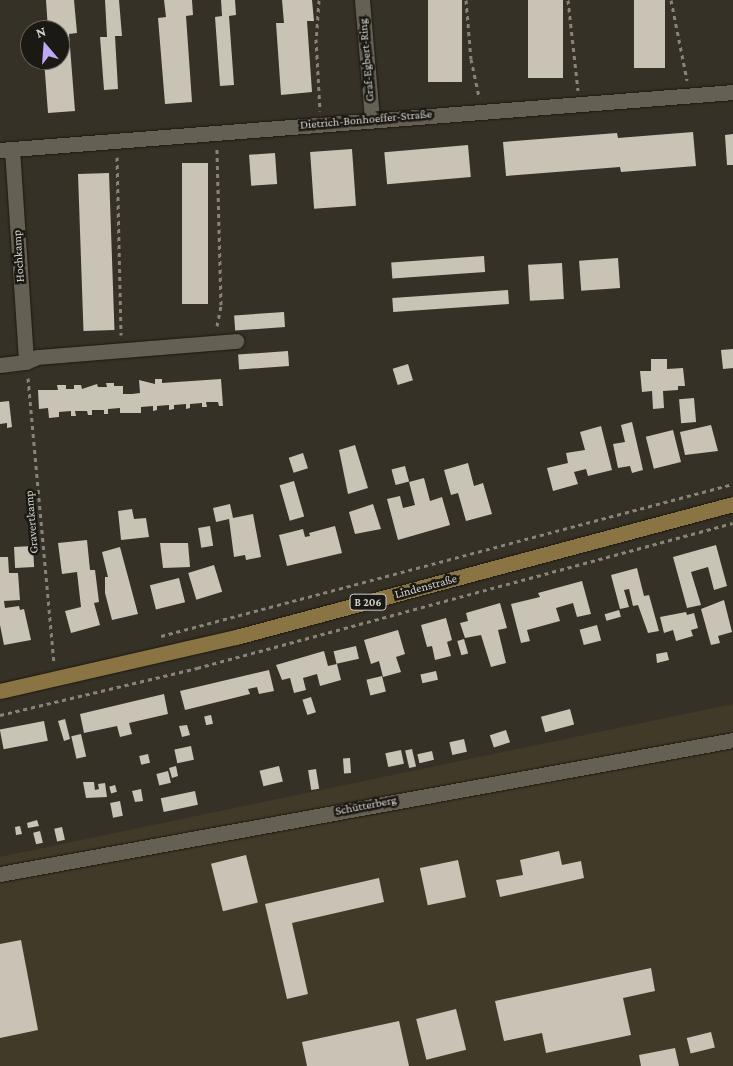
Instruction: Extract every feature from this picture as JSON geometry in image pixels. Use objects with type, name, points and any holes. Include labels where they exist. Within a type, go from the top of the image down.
[{"type":"main road","name":"Lindenstraße","points":[[0,691],[56,680],[236,637],[733,504]]},
{"type":"street","name":"Graf-Egbert-Ring","points":[[362,0],[372,120]]},
{"type":"street","name":"Dietrich-Bonhoeffer-Straße","points":[[6,150],[482,110],[733,92]]},
{"type":"street","name":"Hochkamp","points":[[6,150],[26,362]]},
{"type":"street","points":[[0,365],[26,362],[37,357],[236,341]]},
{"type":"street","name":"Schütterberg","points":[[0,874],[733,740]]},
{"type":"path","points":[[319,0],[316,39],[321,124]]},
{"type":"path","points":[[466,0],[471,59],[482,110]]},
{"type":"path","points":[[568,0],[580,103]]},
{"type":"path","points":[[671,0],[690,95]]},
{"type":"path","points":[[213,342],[221,305],[217,132]]},
{"type":"path","points":[[117,141],[121,350]]},
{"type":"path","name":"Gravertkamp","points":[[26,362],[56,680]]},
{"type":"path","points":[[154,638],[733,484]]},
{"type":"path","points":[[0,715],[197,668],[733,523]]},
{"type":"path","points":[[45,664],[63,660]]},
{"type":"shaded area","points":[[733,704],[733,1066],[0,1066],[0,857]]},
{"type":"building","points":[[46,0],[74,0],[77,33],[70,34],[70,20],[47,20]]},
{"type":"building","points":[[105,0],[119,0],[122,36],[115,36],[118,89],[104,90],[100,37],[107,37]]},
{"type":"building","points":[[164,0],[192,0],[193,15],[186,16],[192,102],[165,104],[158,18],[166,17]]},
{"type":"building","points":[[221,0],[235,0],[236,15],[229,16],[234,85],[220,86],[215,17],[222,16]]},
{"type":"building","points":[[282,0],[312,0],[314,21],[307,21],[312,92],[281,95],[276,23],[284,23]]},
{"type":"building","points":[[428,0],[462,0],[462,82],[428,82]]},
{"type":"building","points":[[528,0],[563,0],[563,78],[528,78]]},
{"type":"building","points":[[634,0],[665,0],[665,68],[634,68]]},
{"type":"building","points":[[70,47],[75,111],[48,113],[45,70],[70,70]]},
{"type":"building","points":[[693,132],[696,166],[621,172],[620,167],[506,176],[503,142],[617,133],[618,138]]},
{"type":"building","points":[[733,134],[733,165],[727,165],[725,135]]},
{"type":"building","points":[[468,145],[471,177],[387,184],[384,152]]},
{"type":"building","points":[[352,149],[356,206],[314,209],[310,152]]},
{"type":"building","points":[[275,153],[277,184],[251,186],[249,155]]},
{"type":"building","points":[[182,163],[208,163],[208,304],[182,304]]},
{"type":"building","points":[[109,173],[114,330],[83,331],[78,174]]},
{"type":"building","points":[[484,256],[485,272],[392,278],[391,262]]},
{"type":"building","points":[[618,258],[620,288],[581,291],[579,261]]},
{"type":"building","points":[[562,263],[564,299],[530,301],[528,265]]},
{"type":"building","points":[[508,290],[509,304],[393,312],[392,298]]},
{"type":"building","points":[[284,312],[285,327],[235,330],[234,315]]},
{"type":"building","points":[[733,349],[733,368],[723,369],[721,350]]},
{"type":"building","points":[[288,351],[289,366],[239,369],[238,354]]},
{"type":"building","points":[[651,359],[667,359],[667,369],[683,368],[685,386],[678,386],[678,390],[663,391],[664,408],[653,409],[652,391],[642,392],[640,371],[651,371]]},
{"type":"building","points":[[408,364],[413,380],[398,385],[393,369]]},
{"type":"building","points":[[155,379],[162,379],[162,383],[221,379],[223,406],[219,406],[218,402],[206,402],[207,407],[202,407],[202,403],[190,404],[190,408],[186,409],[186,404],[174,405],[174,409],[169,410],[169,405],[157,406],[157,410],[153,411],[153,406],[141,407],[141,413],[120,413],[120,408],[108,409],[108,414],[104,414],[104,410],[92,410],[92,415],[88,415],[87,411],[75,411],[76,416],[71,416],[71,411],[59,412],[59,417],[49,418],[48,408],[39,409],[38,390],[58,390],[57,385],[66,385],[66,389],[74,389],[74,385],[81,385],[82,389],[97,384],[98,387],[107,387],[106,383],[114,383],[114,386],[123,386],[123,394],[132,394],[140,393],[139,380],[155,384]]},
{"type":"building","points":[[694,398],[696,422],[681,423],[679,399]]},
{"type":"building","points":[[9,401],[12,427],[7,428],[7,423],[0,424],[0,402]]},
{"type":"building","points":[[632,422],[643,470],[632,473],[630,466],[618,468],[613,444],[625,442],[621,425]]},
{"type":"building","points":[[711,425],[718,451],[685,455],[680,432]]},
{"type":"building","points":[[601,426],[612,470],[588,476],[586,469],[574,472],[578,484],[553,491],[547,468],[568,463],[566,453],[585,450],[580,432]]},
{"type":"building","points":[[673,430],[681,462],[654,469],[646,437]]},
{"type":"building","points":[[355,445],[368,488],[348,494],[339,450]]},
{"type":"building","points":[[303,453],[308,468],[294,473],[289,458]]},
{"type":"building","points":[[468,463],[474,486],[483,483],[492,514],[466,521],[458,493],[451,495],[444,470]]},
{"type":"building","points":[[405,466],[409,481],[396,485],[391,470]]},
{"type":"building","points":[[424,478],[430,501],[442,497],[450,525],[398,540],[387,499],[400,496],[403,508],[415,505],[409,482]]},
{"type":"building","points":[[294,481],[304,517],[290,521],[280,485]]},
{"type":"building","points":[[230,504],[233,518],[253,514],[261,557],[246,560],[245,555],[234,557],[229,519],[216,522],[213,508]]},
{"type":"building","points":[[373,504],[381,529],[355,534],[349,512]]},
{"type":"building","points":[[132,509],[134,519],[146,518],[149,537],[121,540],[118,511]]},
{"type":"building","points":[[210,526],[213,546],[201,548],[198,528]]},
{"type":"building","points":[[335,526],[342,553],[287,566],[279,535],[303,529],[305,537],[310,536],[309,533]]},
{"type":"building","points":[[87,540],[90,570],[95,570],[99,602],[94,603],[100,625],[71,633],[65,611],[81,607],[77,572],[62,574],[58,543]]},
{"type":"building","points":[[160,543],[188,543],[190,567],[163,568]]},
{"type":"building","points":[[716,545],[727,586],[714,590],[708,567],[691,572],[701,605],[687,608],[673,557]]},
{"type":"building","points":[[33,546],[34,567],[15,568],[14,547]]},
{"type":"building","points":[[120,547],[138,614],[112,620],[105,593],[105,577],[108,577],[102,552]]},
{"type":"building","points":[[0,557],[8,557],[9,573],[18,573],[20,600],[4,601],[5,608],[19,606],[20,610],[24,609],[31,640],[4,645],[0,625]]},
{"type":"building","points":[[214,565],[222,592],[196,600],[188,573]]},
{"type":"building","points":[[637,568],[644,596],[649,595],[659,631],[648,633],[638,605],[633,606],[629,589],[624,590],[629,607],[620,609],[611,575]]},
{"type":"building","points":[[179,578],[185,602],[156,610],[150,585]]},
{"type":"building","points":[[582,581],[591,614],[577,617],[573,603],[556,608],[560,621],[527,630],[530,641],[521,643],[511,604],[540,597],[538,593]]},
{"type":"building","points":[[724,600],[732,632],[718,636],[720,643],[711,645],[701,609]]},
{"type":"building","points":[[500,603],[507,628],[498,630],[506,663],[491,667],[481,635],[465,638],[460,623],[468,621],[466,613]]},
{"type":"building","points":[[619,610],[621,617],[607,621],[605,614]]},
{"type":"building","points":[[686,612],[687,615],[694,613],[698,628],[691,630],[693,636],[676,641],[673,630],[664,633],[660,617]]},
{"type":"building","points":[[446,618],[452,640],[447,642],[451,656],[435,660],[432,646],[427,647],[421,625]]},
{"type":"building","points":[[597,625],[601,640],[584,645],[580,630]]},
{"type":"building","points":[[398,630],[405,654],[396,657],[401,672],[383,677],[379,661],[371,664],[364,640]]},
{"type":"building","points":[[464,639],[468,653],[461,655],[457,641]]},
{"type":"building","points":[[356,646],[359,659],[337,664],[334,651]]},
{"type":"building","points":[[324,651],[328,666],[337,664],[341,680],[320,686],[317,674],[303,678],[306,690],[294,693],[290,678],[282,680],[276,665]]},
{"type":"building","points":[[667,652],[669,660],[657,663],[656,654]]},
{"type":"building","points":[[269,670],[274,691],[259,694],[257,687],[248,689],[250,694],[185,710],[180,691]]},
{"type":"building","points":[[436,671],[438,680],[422,683],[420,675]]},
{"type":"building","points":[[382,676],[386,692],[370,695],[366,680]]},
{"type":"building","points":[[164,694],[168,714],[129,723],[132,734],[120,737],[117,726],[84,733],[80,714]]},
{"type":"building","points":[[311,697],[316,712],[307,715],[302,700]]},
{"type":"building","points":[[570,709],[574,724],[545,732],[541,717]]},
{"type":"building","points":[[211,715],[213,724],[206,725],[204,717]]},
{"type":"building","points":[[65,719],[70,739],[64,741],[58,721]]},
{"type":"building","points":[[44,721],[48,741],[4,749],[0,730]]},
{"type":"building","points":[[187,725],[190,735],[182,737],[179,726]]},
{"type":"building","points":[[506,730],[510,742],[494,748],[490,735]]},
{"type":"building","points":[[81,734],[86,756],[76,759],[71,736]]},
{"type":"building","points":[[464,739],[467,752],[452,755],[449,742]]},
{"type":"building","points":[[191,746],[194,760],[177,763],[174,750]]},
{"type":"building","points":[[412,749],[416,767],[409,768],[405,751]]},
{"type":"building","points":[[401,750],[404,764],[388,767],[385,753]]},
{"type":"building","points":[[432,751],[434,760],[419,763],[417,754]]},
{"type":"building","points":[[148,754],[150,763],[141,765],[139,756]]},
{"type":"building","points":[[343,758],[350,758],[351,773],[344,773]]},
{"type":"building","points":[[176,766],[178,776],[172,778],[169,768]]},
{"type":"building","points":[[279,766],[283,782],[263,786],[260,771]]},
{"type":"building","points":[[316,769],[319,789],[311,790],[308,770]]},
{"type":"building","points":[[168,771],[171,783],[159,786],[156,774]]},
{"type":"building","points":[[83,782],[94,782],[95,790],[99,789],[98,784],[105,783],[107,797],[86,798]]},
{"type":"building","points":[[115,785],[117,792],[111,793],[109,787]]},
{"type":"building","points":[[141,789],[143,801],[135,802],[132,791]]},
{"type":"building","points":[[195,791],[198,805],[164,812],[161,798]]},
{"type":"building","points":[[120,801],[123,816],[113,818],[110,803]]},
{"type":"building","points":[[37,820],[39,826],[28,828],[27,823]]},
{"type":"building","points":[[20,826],[22,834],[16,835],[15,827]]},
{"type":"building","points":[[62,827],[65,840],[57,841],[54,829]]},
{"type":"building","points":[[40,831],[43,843],[36,844],[33,833]]},
{"type":"building","points":[[559,851],[562,865],[581,861],[584,878],[500,897],[496,880],[523,875],[520,860]]},
{"type":"building","points":[[246,855],[258,903],[223,911],[211,864]]},
{"type":"building","points":[[458,860],[466,897],[428,905],[420,868]]},
{"type":"building","points":[[379,878],[384,902],[292,923],[308,994],[287,999],[265,904]]},
{"type":"building","points":[[21,940],[38,1030],[0,1038],[0,944]]},
{"type":"building","points":[[651,968],[655,991],[623,998],[631,1035],[546,1053],[542,1033],[504,1041],[495,1001]]},
{"type":"building","points":[[456,1009],[466,1050],[426,1060],[416,1019]]},
{"type":"building","points":[[399,1021],[409,1066],[307,1066],[302,1042]]},
{"type":"building","points":[[711,1032],[715,1048],[691,1054],[687,1038]]},
{"type":"building","points":[[675,1048],[679,1066],[641,1066],[639,1055]]}]
